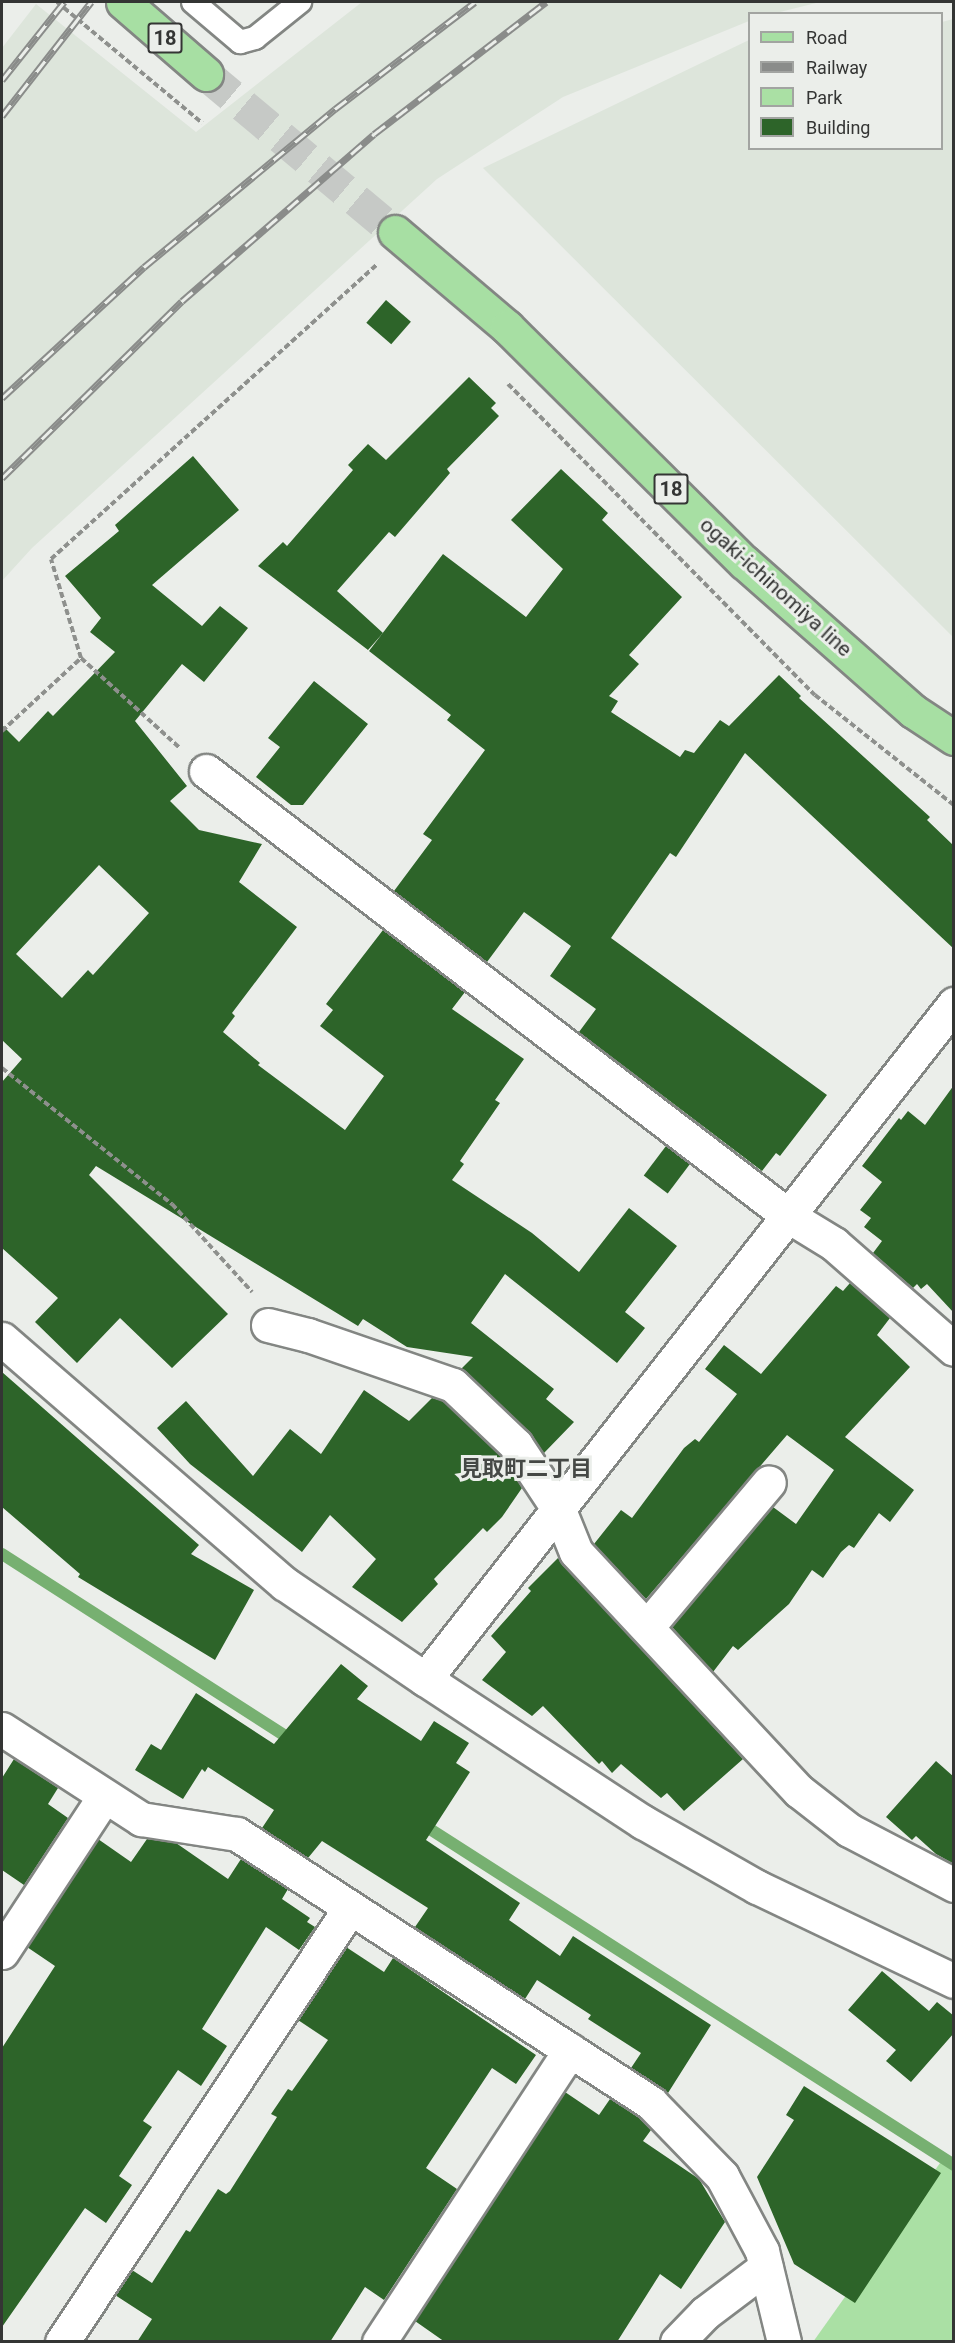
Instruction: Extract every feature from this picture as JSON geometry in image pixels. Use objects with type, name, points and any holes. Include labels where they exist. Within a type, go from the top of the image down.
[{"type":"main road","name":"18","points":[[123,2],[206,74]]},
{"type":"main road","name":"ogaki-ichinomiya line","points":[[395,232],[507,327],[744,562],[913,711],[954,738]]},
{"type":"street","points":[[206,771],[790,1216],[834,1244],[954,1349]]},
{"type":"street","points":[[425,1679],[954,1004]]},
{"type":"street","points":[[268,1325],[308,1335],[453,1385],[516,1445],[559,1510],[576,1552],[799,1791],[849,1830],[954,1885]]},
{"type":"street","points":[[2,1339],[285,1584],[425,1679],[643,1822],[715,1863],[954,1981]]},
{"type":"street","points":[[647,1627],[768,1482]]},
{"type":"street","points":[[2,1729],[103,1798],[141,1819],[237,1834],[651,2103],[722,2176],[762,2251],[784,2342]]},
{"type":"street","points":[[2,1952],[103,1798]]},
{"type":"street","points":[[62,2342],[350,1908]]},
{"type":"street","points":[[379,2342],[570,2050]]},
{"type":"street","points":[[677,2342],[705,2313],[766,2267]]},
{"type":"lane","points":[[193,2],[240,42],[255,38],[300,2]]},
{"type":"path","points":[[57,2],[202,123]]},
{"type":"path","points":[[373,259],[386,271]]},
{"type":"path","points":[[206,771],[81,658],[51,559],[378,264]]},
{"type":"path","points":[[503,379],[816,695],[954,805]]},
{"type":"path","points":[[2,731],[81,658]]},
{"type":"path","points":[[2,1068],[172,1204],[249,1285],[268,1325]]},
{"type":"shaded area","points":[[362,2],[820,2],[780,12],[748,12],[748,21],[563,97],[437,179],[32,548],[2,581],[2,48],[36,4],[196,132]]},
{"type":"shaded area","points":[[954,19],[953,637],[483,168],[748,40],[748,150],[943,150],[943,22]]},
{"type":"green space","points":[[945,2156],[953,2163],[953,2341],[813,2342]]},
{"type":"building","points":[[386,300],[411,322],[391,344],[366,323]]},
{"type":"building","points":[[469,377],[496,403],[491,408],[499,416],[447,469],[450,473],[395,537],[389,532],[337,591],[383,633],[368,650],[258,566],[283,542],[287,546],[353,470],[348,465],[368,444],[386,460]]},
{"type":"building","points":[[193,456],[239,510],[152,585],[202,626],[220,606],[248,628],[204,682],[182,664],[135,721],[187,786],[170,801],[199,830],[262,844],[239,882],[297,927],[232,1013],[235,1016],[223,1032],[260,1063],[258,1065],[345,1130],[384,1076],[320,1026],[333,1010],[326,1004],[383,930],[465,992],[452,1009],[524,1059],[495,1100],[500,1103],[460,1161],[464,1164],[452,1180],[532,1233],[579,1272],[629,1208],[677,1246],[625,1312],[645,1328],[617,1363],[505,1274],[471,1323],[554,1389],[546,1399],[574,1422],[544,1453],[529,1432],[461,1369],[473,1357],[407,1347],[363,1319],[358,1326],[96,1166],[89,1175],[228,1314],[172,1368],[120,1318],[77,1363],[35,1322],[58,1298],[2,1248],[2,1082],[22,1059],[2,1040],[2,725],[19,742],[48,711],[53,716],[115,652],[90,632],[101,618],[65,576],[119,531],[115,525]],"holes":[[[99,865],[149,913],[93,975],[88,970],[62,998],[16,954]]]},
{"type":"building","points":[[561,469],[608,513],[602,520],[682,597],[629,655],[639,664],[609,696],[618,701],[611,712],[680,757],[685,750],[694,753],[720,720],[729,726],[779,675],[801,696],[799,698],[930,817],[927,820],[954,846],[954,949],[745,753],[676,857],[670,853],[611,938],[827,1095],[780,1156],[776,1153],[762,1171],[579,1032],[596,1009],[550,976],[571,946],[524,912],[487,962],[394,891],[432,840],[423,834],[485,750],[447,720],[451,715],[369,651],[443,554],[526,617],[563,569],[511,520]]},
{"type":"building","points":[[314,681],[368,724],[303,805],[291,805],[256,777],[280,747],[268,738]]},
{"type":"building","points":[[954,1085],[954,1313],[927,1284],[921,1289],[917,1284],[913,1288],[873,1253],[882,1241],[864,1227],[871,1218],[860,1210],[882,1182],[862,1166],[899,1118],[901,1120],[908,1111],[925,1125]]},
{"type":"building","points":[[666,1146],[690,1164],[668,1194],[644,1176]]},
{"type":"building","points":[[850,1283],[890,1318],[877,1335],[910,1367],[845,1437],[914,1490],[890,1522],[879,1513],[854,1548],[849,1545],[841,1552],[823,1578],[812,1570],[789,1604],[738,1650],[733,1646],[713,1672],[672,1627],[773,1507],[796,1524],[834,1470],[787,1435],[646,1599],[594,1544],[621,1510],[632,1518],[684,1448],[695,1439],[699,1442],[737,1394],[705,1369],[724,1345],[761,1374],[836,1286],[843,1291]]},
{"type":"building","points":[[2,1372],[199,1545],[191,1554],[254,1590],[215,1660],[78,1577],[80,1574],[2,1507]]},
{"type":"building","points":[[364,1390],[409,1421],[432,1398],[443,1401],[502,1457],[522,1488],[502,1517],[487,1532],[483,1528],[434,1579],[438,1584],[402,1622],[352,1587],[376,1559],[330,1515],[302,1552],[190,1464],[157,1428],[186,1401],[253,1476],[290,1429],[321,1454]]},
{"type":"building","points":[[558,1558],[743,1759],[684,1811],[667,1793],[661,1798],[621,1764],[612,1773],[602,1761],[599,1764],[543,1706],[532,1716],[482,1680],[506,1652],[491,1636],[531,1591],[528,1588]]},
{"type":"building","points":[[341,1664],[368,1686],[357,1699],[421,1741],[434,1721],[469,1743],[456,1763],[470,1772],[426,1840],[520,1903],[509,1920],[560,1956],[573,1936],[711,2025],[668,2093],[631,2068],[641,2053],[588,2019],[591,2015],[537,1980],[525,1999],[415,1927],[428,1908],[322,1841],[308,1858],[262,1828],[274,1810],[208,1767],[205,1772],[202,1769],[183,1799],[135,1770],[151,1744],[161,1750],[196,1693],[274,1744]]},
{"type":"building","points":[[14,1759],[58,1788],[48,1804],[68,1818],[24,1885],[2,1870],[2,1778]]},
{"type":"building","points":[[936,1761],[954,1777],[954,1864],[936,1854],[916,1836],[912,1840],[886,1817]]},
{"type":"building","points":[[98,1839],[131,1862],[147,1839],[176,1843],[228,1879],[241,1859],[288,1889],[282,1899],[310,1918],[307,1922],[315,1927],[299,1950],[266,1927],[202,2029],[227,2046],[201,2086],[178,2070],[143,2121],[152,2127],[119,2176],[132,2185],[106,2223],[85,2208],[2,2327],[2,2048],[55,1966],[27,1947]]},
{"type":"building","points":[[346,1947],[384,1972],[393,1958],[536,2055],[516,2084],[492,2068],[426,2168],[457,2189],[384,2300],[365,2287],[330,2342],[137,2342],[152,2319],[115,2295],[132,2270],[152,2283],[186,2230],[190,2232],[218,2189],[226,2194],[230,2191],[277,2117],[271,2114],[288,2089],[292,2091],[328,2040],[298,2020]]},
{"type":"building","points":[[882,1971],[929,2011],[937,2002],[954,2016],[954,2033],[911,2082],[886,2061],[896,2050],[848,2010]]},
{"type":"building","points":[[804,2086],[941,2173],[855,2303],[794,2264],[757,2177],[794,2120],[786,2115]]},
{"type":"building","points":[[565,2092],[599,2115],[610,2099],[639,2118],[651,2130],[643,2141],[699,2179],[725,2222],[681,2289],[660,2274],[617,2342],[445,2342],[415,2321]]},
{"type":"waterway","points":[[2,1554],[296,1743]]},
{"type":"waterway","points":[[419,1822],[954,2165]]},
{"type":"tunnel","points":[[206,74],[395,232]]},
{"type":"railway","points":[[2,80],[64,2]]},
{"type":"railway","points":[[2,116],[91,2]]},
{"type":"railway","points":[[2,398],[144,267],[335,109],[475,2]]},
{"type":"railway","points":[[2,478],[182,301],[374,134],[546,2]]},
{"type":"district","name":"見取町二丁目","points":[[526,1469]]}]
